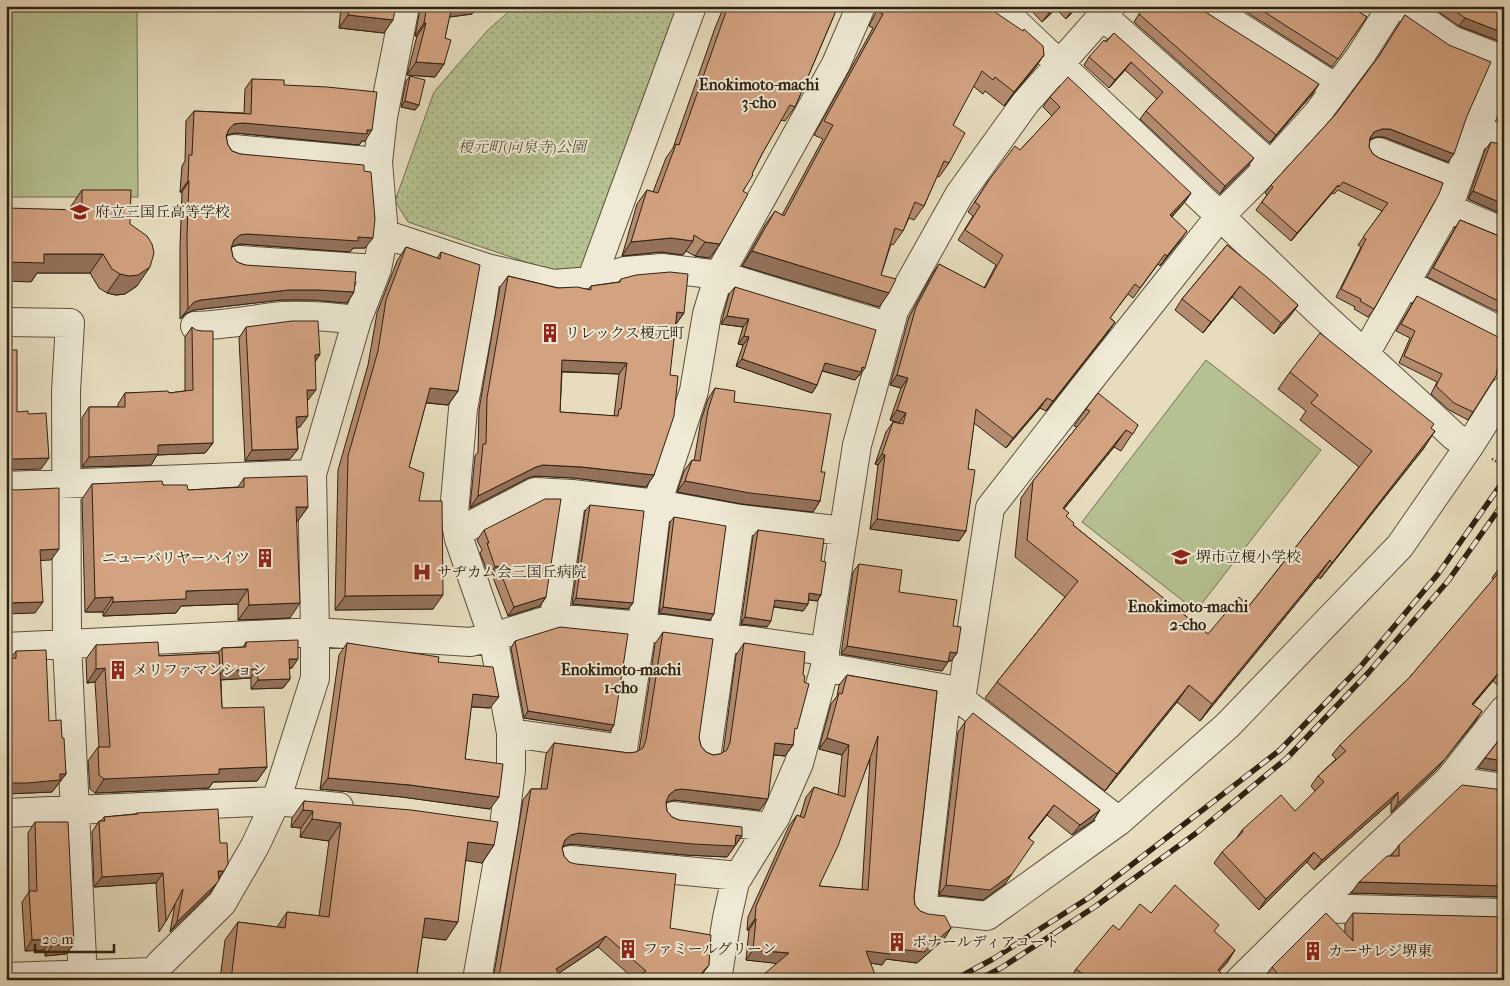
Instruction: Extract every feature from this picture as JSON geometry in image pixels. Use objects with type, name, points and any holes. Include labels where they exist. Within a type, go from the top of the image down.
[{"type":"street","points":[[6,977],[150,976],[222,903],[255,846],[276,801],[315,678],[312,474],[357,320],[377,269],[384,234],[378,162],[383,117],[405,6]]},
{"type":"street","points":[[591,281],[692,6]]},
{"type":"street","points":[[511,733],[623,749],[642,626],[657,504],[694,391],[708,314],[719,276],[836,64],[861,6]]},
{"type":"street","points":[[998,6],[1317,310],[1455,438],[1470,445]]},
{"type":"street","points":[[1207,6],[1336,88]]},
{"type":"street","points":[[1392,6],[1361,55],[1317,114],[1271,165],[1220,216],[990,508],[954,695],[922,909],[987,916],[1119,820],[1228,725],[1400,546],[1470,445],[1504,391]]},
{"type":"street","points":[[1403,6],[1452,40],[1504,60]]},
{"type":"street","points":[[717,980],[735,882],[776,816],[799,763],[825,659],[858,445],[894,311],[959,195],[1026,102],[1107,11],[1271,165]]},
{"type":"street","points":[[1365,354],[1448,208],[1476,130],[1504,65]]},
{"type":"street","points":[[1476,130],[1504,140]]},
{"type":"street","points":[[234,149],[378,162]]},
{"type":"street","points":[[1379,152],[1457,182]]},
{"type":"street","points":[[1448,208],[1504,232]]},
{"type":"street","points":[[384,234],[487,268],[554,284],[591,281],[625,271],[662,268],[719,276],[890,327]]},
{"type":"street","points":[[239,260],[377,269]]},
{"type":"street","points":[[478,980],[504,826],[511,770],[511,733],[493,638],[458,532],[454,513],[463,409],[487,268]]},
{"type":"street","points":[[1405,284],[1504,333]]},
{"type":"street","points":[[195,326],[217,326],[284,316],[332,317],[357,320]]},
{"type":"street","points":[[6,322],[70,323],[66,391],[67,644],[83,977]]},
{"type":"street","points":[[6,486],[312,474]]},
{"type":"street","points":[[458,532],[535,492],[572,494],[657,504],[740,519],[844,531]]},
{"type":"street","points":[[554,618],[572,494]]},
{"type":"street","points":[[707,751],[740,519]]},
{"type":"street","points":[[6,648],[315,632],[470,642],[493,638],[554,618],[642,626],[723,637],[825,659],[954,695],[1119,820]]},
{"type":"street","points":[[1240,980],[1313,908],[1449,780],[1504,710]]},
{"type":"street","points":[[1449,780],[1504,788]]},
{"type":"street","points":[[6,813],[276,801],[362,808]]},
{"type":"street","points":[[673,816],[769,827]]},
{"type":"street","points":[[570,860],[739,876]]},
{"type":"street","points":[[1313,908],[1504,913]]},
{"type":"path","points":[[1499,463],[1504,466]]},
{"type":"green space","points":[[6,6],[137,6],[138,197],[6,197]]},
{"type":"green space","name":"榎元町(向泉寺)公園","points":[[515,6],[681,6],[589,259],[581,268],[561,274],[408,222],[395,201],[434,92],[487,31]]},
{"type":"green space","points":[[1206,360],[1321,450],[1196,611],[1082,522]]},
{"type":"building","points":[[349,6],[396,6],[393,20],[348,15]]},
{"type":"building","points":[[427,6],[452,6],[445,38],[451,40],[444,64],[416,62],[426,23],[424,23]]},
{"type":"building","points":[[728,6],[838,6],[795,107],[790,105],[762,154],[753,175],[743,191],[748,194],[720,244],[705,242],[694,235],[693,241],[671,238],[631,242],[647,190],[658,193],[676,144],[679,145]]},
{"type":"building","points":[[882,6],[986,6],[1023,31],[1024,29],[1043,46],[1044,55],[1014,92],[995,77],[993,80],[982,71],[953,125],[965,133],[949,163],[944,161],[924,206],[915,202],[903,231],[895,228],[881,275],[896,279],[889,293],[752,251],[775,211],[784,216],[833,125],[824,121],[883,14],[879,12]]},
{"type":"building","points":[[1043,6],[1056,6],[1049,13]]},
{"type":"building","points":[[1146,6],[1200,6],[1204,11],[1319,84],[1276,135],[1139,14]]},
{"type":"building","points":[[1255,6],[1354,6],[1353,8],[1367,17],[1338,59]]},
{"type":"building","points":[[1448,6],[1504,6],[1504,33],[1465,18]]},
{"type":"building","points":[[1405,15],[1449,45],[1491,62],[1467,116],[1454,154],[1390,129],[1374,132],[1370,138],[1369,147],[1373,154],[1379,158],[1443,183],[1439,194],[1374,309],[1360,301],[1361,299],[1341,289],[1366,239],[1363,237],[1388,203],[1343,182],[1339,187],[1338,185],[1297,233],[1262,202],[1273,187],[1271,185],[1335,115],[1379,56]]},
{"type":"building","points":[[1114,33],[1254,158],[1225,186],[1146,111],[1163,92],[1131,62],[1115,80],[1089,57],[1104,40],[1106,42]]},
{"type":"building","points":[[410,76],[425,80],[419,105],[405,101]]},
{"type":"building","points":[[1068,77],[1191,193],[1170,215],[1187,231],[1167,256],[1165,254],[1140,288],[1135,284],[1110,318],[1115,322],[1053,401],[1047,398],[1013,438],[976,409],[968,469],[975,470],[966,531],[877,519],[885,455],[882,454],[893,422],[903,424],[906,413],[897,410],[908,378],[897,375],[916,307],[939,264],[985,288],[1003,255],[965,230],[980,206],[975,202],[1015,146],[1020,150],[1060,107],[1050,97]]},
{"type":"building","points":[[252,79],[284,80],[284,85],[377,92],[372,130],[367,130],[367,134],[243,123],[234,124],[226,136],[232,151],[240,154],[364,165],[364,171],[371,172],[375,219],[373,238],[358,237],[358,241],[240,235],[234,240],[231,248],[233,257],[237,262],[245,265],[356,272],[354,292],[289,290],[201,300],[194,302],[188,309],[188,181],[189,155],[192,155],[194,111],[251,114]]},
{"type":"building","points":[[1491,142],[1504,145],[1504,204],[1473,191]]},
{"type":"building","points":[[82,190],[131,190],[130,224],[147,236],[152,244],[154,253],[150,267],[138,275],[120,274],[112,269],[103,254],[44,254],[44,263],[6,262],[6,208],[82,210]]},
{"type":"building","points":[[1460,220],[1504,238],[1504,304],[1433,268]]},
{"type":"building","points":[[1227,245],[1298,305],[1281,323],[1240,286],[1211,322],[1182,299]]},
{"type":"building","points":[[406,247],[440,259],[441,252],[480,265],[458,391],[430,388],[409,467],[424,473],[419,501],[442,501],[443,595],[345,596],[348,456],[378,351],[386,300]]},
{"type":"building","points":[[670,272],[688,274],[684,313],[677,312],[670,375],[678,376],[674,416],[654,475],[582,467],[543,465],[478,496],[483,444],[486,444],[487,398],[508,276],[558,288],[577,287],[591,290],[591,286],[620,282],[621,279],[636,275]],"holes":[[[562,360],[627,363],[621,409],[619,409],[618,416],[560,412]]]},
{"type":"building","points":[[735,287],[876,330],[865,368],[862,367],[861,372],[825,363],[817,385],[742,359],[749,337],[744,336],[749,319],[727,316]]},
{"type":"building","points":[[1417,296],[1504,340],[1504,356],[1497,374],[1473,412],[1454,403],[1436,386],[1442,374],[1404,356],[1415,331],[1401,324]]},
{"type":"building","points":[[292,321],[318,321],[320,354],[315,355],[316,390],[307,390],[308,416],[296,417],[298,449],[252,450],[246,327]]},
{"type":"building","points":[[192,327],[196,330],[213,331],[213,443],[158,445],[158,454],[89,457],[89,407],[125,407],[125,393],[168,391],[169,393],[193,390]]},
{"type":"building","points":[[1320,333],[1434,424],[1431,428],[1435,431],[1332,563],[1330,560],[1212,704],[1189,685],[1117,774],[997,682],[1078,581],[1027,540],[1033,481],[1090,411],[1086,409],[1098,393],[1138,425],[1133,434],[1126,430],[1063,508],[1069,513],[1066,516],[1074,523],[1073,525],[1208,634],[1239,597],[1249,606],[1372,451],[1311,403],[1318,395],[1290,372]]},
{"type":"building","points":[[6,350],[17,350],[17,412],[28,411],[28,414],[46,413],[49,458],[13,459],[6,461]]},
{"type":"building","points":[[715,388],[735,391],[734,402],[831,414],[821,472],[825,472],[820,501],[750,493],[685,481],[692,460],[700,461],[708,410]]},
{"type":"building","points":[[307,476],[308,507],[296,507],[300,603],[249,605],[248,589],[186,591],[186,599],[113,602],[113,597],[95,598],[92,484],[162,481],[163,485],[187,485],[188,490],[244,487],[244,478]]},
{"type":"building","points":[[6,488],[15,490],[59,488],[59,549],[40,550],[43,602],[6,603]]},
{"type":"building","points":[[545,499],[561,499],[546,597],[514,607],[498,566],[495,567],[484,530]]},
{"type":"building","points":[[590,505],[644,511],[633,603],[576,598]]},
{"type":"building","points":[[674,517],[726,526],[714,614],[663,607]]},
{"type":"building","points":[[758,530],[824,539],[821,561],[826,562],[821,595],[809,593],[808,604],[775,600],[771,621],[745,617]]},
{"type":"building","points":[[1504,561],[1504,674],[1500,671],[1472,704],[1482,711],[1445,759],[1398,803],[1398,792],[1322,860],[1314,852],[1266,899],[1222,852],[1243,832],[1242,830],[1281,795],[1295,811],[1324,782],[1318,776],[1346,751],[1340,745],[1409,678],[1501,570],[1499,568]]},
{"type":"building","points":[[859,564],[902,570],[899,592],[957,600],[953,626],[961,627],[957,653],[950,652],[948,662],[847,646]]},
{"type":"building","points":[[560,627],[628,634],[614,725],[528,711],[515,641]]},
{"type":"building","points":[[663,632],[713,639],[699,738],[701,746],[706,752],[713,755],[727,750],[730,742],[744,643],[805,652],[803,675],[805,676],[804,682],[809,684],[797,729],[795,728],[793,745],[775,743],[768,799],[682,789],[675,790],[669,795],[666,802],[667,811],[672,817],[679,820],[742,827],[742,836],[736,835],[735,846],[579,833],[571,835],[565,840],[562,848],[564,856],[569,862],[576,864],[676,874],[670,928],[711,935],[709,965],[695,980],[632,980],[646,971],[606,936],[556,969],[563,980],[495,980],[500,971],[531,789],[547,789],[554,743],[629,753],[643,748],[646,740]]},
{"type":"building","points":[[298,640],[298,659],[289,659],[290,679],[258,680],[257,669],[223,671],[222,648],[246,647],[246,642]]},
{"type":"building","points":[[158,642],[159,656],[219,653],[222,708],[264,707],[267,767],[219,769],[219,774],[104,779],[99,775],[98,747],[110,747],[105,668],[96,669],[96,645]]},
{"type":"building","points":[[347,643],[439,657],[438,662],[493,667],[499,697],[473,694],[465,759],[503,764],[499,797],[410,785],[328,778]]},
{"type":"building","points":[[46,650],[49,721],[61,720],[66,774],[60,774],[60,780],[6,783],[6,659],[16,658],[16,651]]},
{"type":"building","points":[[847,675],[937,691],[914,897],[915,905],[920,911],[945,916],[951,928],[924,952],[890,948],[890,954],[866,951],[877,980],[757,980],[789,953],[753,950],[756,906],[797,815],[804,818],[814,787],[845,797],[849,745],[827,738],[839,693],[842,694]],"holes":[[[878,736],[868,890],[819,886],[838,846]]]},
{"type":"building","points":[[973,713],[1100,810],[1080,825],[1054,805],[1028,838],[1034,842],[1012,874],[990,890],[946,885],[965,722]]},
{"type":"building","points":[[1504,734],[1504,761],[1485,758]]},
{"type":"building","points":[[1462,785],[1504,790],[1504,886],[1359,882],[1387,856],[1399,856],[1399,845]]},
{"type":"building","points":[[304,801],[411,810],[498,822],[494,845],[468,842],[458,922],[425,918],[416,980],[231,980],[238,922],[285,928],[287,912],[329,917],[341,823],[312,819],[313,811],[303,810]]},
{"type":"building","points":[[218,809],[220,843],[227,843],[228,864],[224,871],[218,871],[219,880],[217,883],[177,922],[183,889],[166,921],[163,873],[102,877],[99,821],[105,821],[104,817],[137,813]]},
{"type":"building","points":[[35,822],[68,822],[74,944],[52,945],[52,939],[32,940],[29,891],[37,891]]},
{"type":"building","points":[[1175,885],[1219,925],[1214,931],[1235,950],[1218,970],[1222,974],[1217,980],[1091,980],[1076,969],[1113,925],[1119,930],[1140,904],[1151,913]]},
{"type":"building","points":[[1326,913],[1353,941],[1353,913],[1504,917],[1504,980],[1283,980],[1272,967]]},
{"type":"building","points":[[172,974],[203,980],[171,980]]},
{"type":"building","points":[[136,978],[135,980],[103,980]]},
{"type":"railway","points":[[954,980],[993,959],[1090,897],[1280,750],[1361,666],[1438,574],[1504,480]]},
{"type":"railway","points":[[978,980],[1001,968],[1096,906],[1195,834],[1287,758],[1369,672],[1448,581],[1504,502]]},
{"type":"place","name":"府立三国丘高等学校","points":[[80,212]]},
{"type":"place","name":"リレックス榎元町","points":[[550,333]]},
{"type":"place","name":"堺市立榎小学校","points":[[1181,557]]},
{"type":"place","name":"ニューバリヤーハイツ","points":[[265,558]]},
{"type":"place","name":"サヂカム会三国丘病院","points":[[422,572]]},
{"type":"place","name":"メリファマンション","points":[[118,670]]},
{"type":"place","name":"ボナールディアコート","points":[[897,942]]},
{"type":"place","name":"ファミールグリーン","points":[[628,949]]},
{"type":"place","name":"カーサレジ堺東","points":[[1313,951]]},
{"type":"district","name":"Enokimoto-machi 3-cho","points":[[759,93]]},
{"type":"district","name":"Enokimoto-machi 2-cho","points":[[1188,615]]},
{"type":"district","name":"Enokimoto-machi 1-cho","points":[[621,678]]}]
